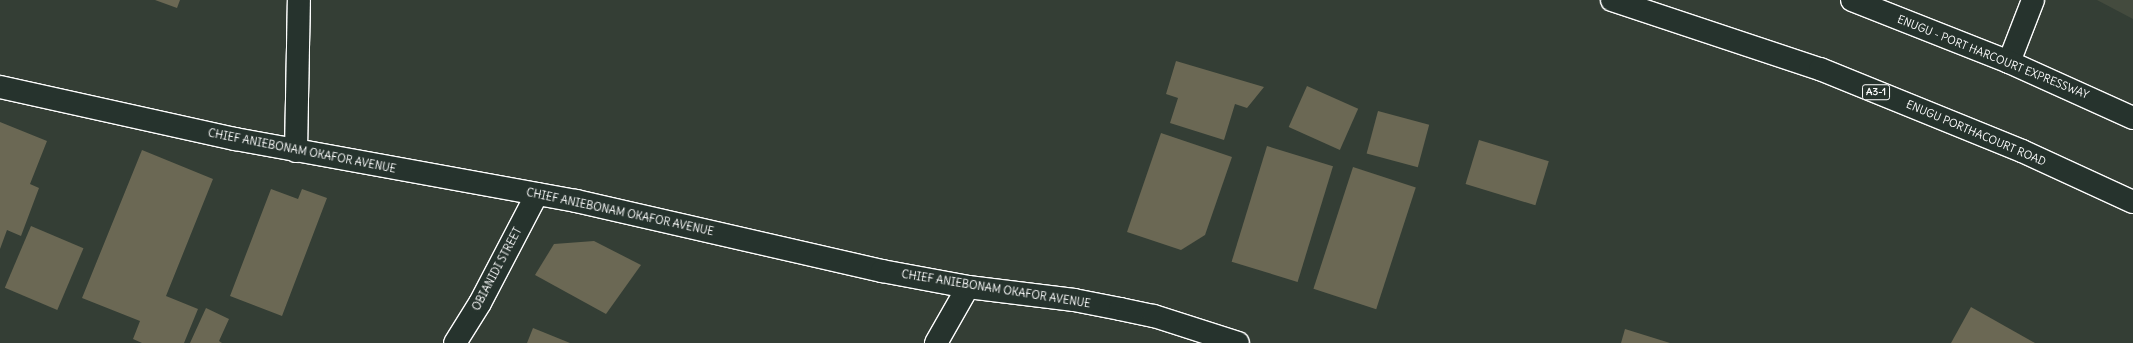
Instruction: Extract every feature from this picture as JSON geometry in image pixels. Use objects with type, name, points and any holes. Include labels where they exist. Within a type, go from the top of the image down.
[{"type":"main road","points":[[296,151],[299,0]]},
{"type":"main road","name":"ENUGU PORTHACOURT ROAD","points":[[1612,0],[1820,69],[2022,151],[2133,202]]},
{"type":"main road","name":"ENUGU - PORT HARCOURT EXPRESSWAY","points":[[1852,0],[2009,62],[2133,118]]},
{"type":"main road","points":[[2009,62],[2033,0]]},
{"type":"main road","name":"CHIEF ANIEBONAM OKAFOR AVENUE","points":[[0,87],[296,151],[537,194],[756,241],[882,271],[968,287],[1074,300],[1127,310],[1154,316],[1238,343]]},
{"type":"main road","name":"OBIANIDI STREET","points":[[455,343],[480,303],[537,194]]},
{"type":"main road","points":[[936,343],[968,287]]},
{"type":"shaded area","points":[[2097,0],[2133,0],[2133,19]]},
{"type":"building","points":[[155,0],[180,0],[177,8]]},
{"type":"building","points":[[1176,61],[1264,87],[1247,108],[1235,104],[1224,140],[1170,123],[1178,98],[1166,94]]},
{"type":"building","points":[[1307,86],[1358,109],[1340,150],[1289,127]]},
{"type":"building","points":[[1378,111],[1429,125],[1418,167],[1367,154]]},
{"type":"building","points":[[0,122],[47,141],[30,184],[39,188],[21,236],[7,230],[0,249]]},
{"type":"building","points":[[1161,133],[1232,157],[1205,235],[1181,250],[1127,232]]},
{"type":"building","points":[[1479,140],[1549,161],[1535,205],[1466,184]]},
{"type":"building","points":[[1267,146],[1333,166],[1298,282],[1232,262]]},
{"type":"building","points":[[142,150],[213,179],[166,296],[198,309],[184,343],[142,343],[133,339],[140,321],[82,298]]},
{"type":"building","points":[[1353,167],[1416,187],[1376,309],[1313,289]]},
{"type":"building","points":[[271,189],[298,199],[302,189],[327,198],[282,316],[230,296]]},
{"type":"building","points":[[31,226],[83,248],[57,310],[5,288]]},
{"type":"building","points":[[594,241],[641,265],[606,314],[535,275],[554,244]]},
{"type":"building","points":[[1971,307],[2035,343],[1951,343]]},
{"type":"building","points":[[206,308],[229,319],[219,341],[222,343],[190,343]]},
{"type":"building","points":[[533,328],[570,343],[527,343]]},
{"type":"building","points":[[1625,329],[1670,343],[1621,343]]}]
